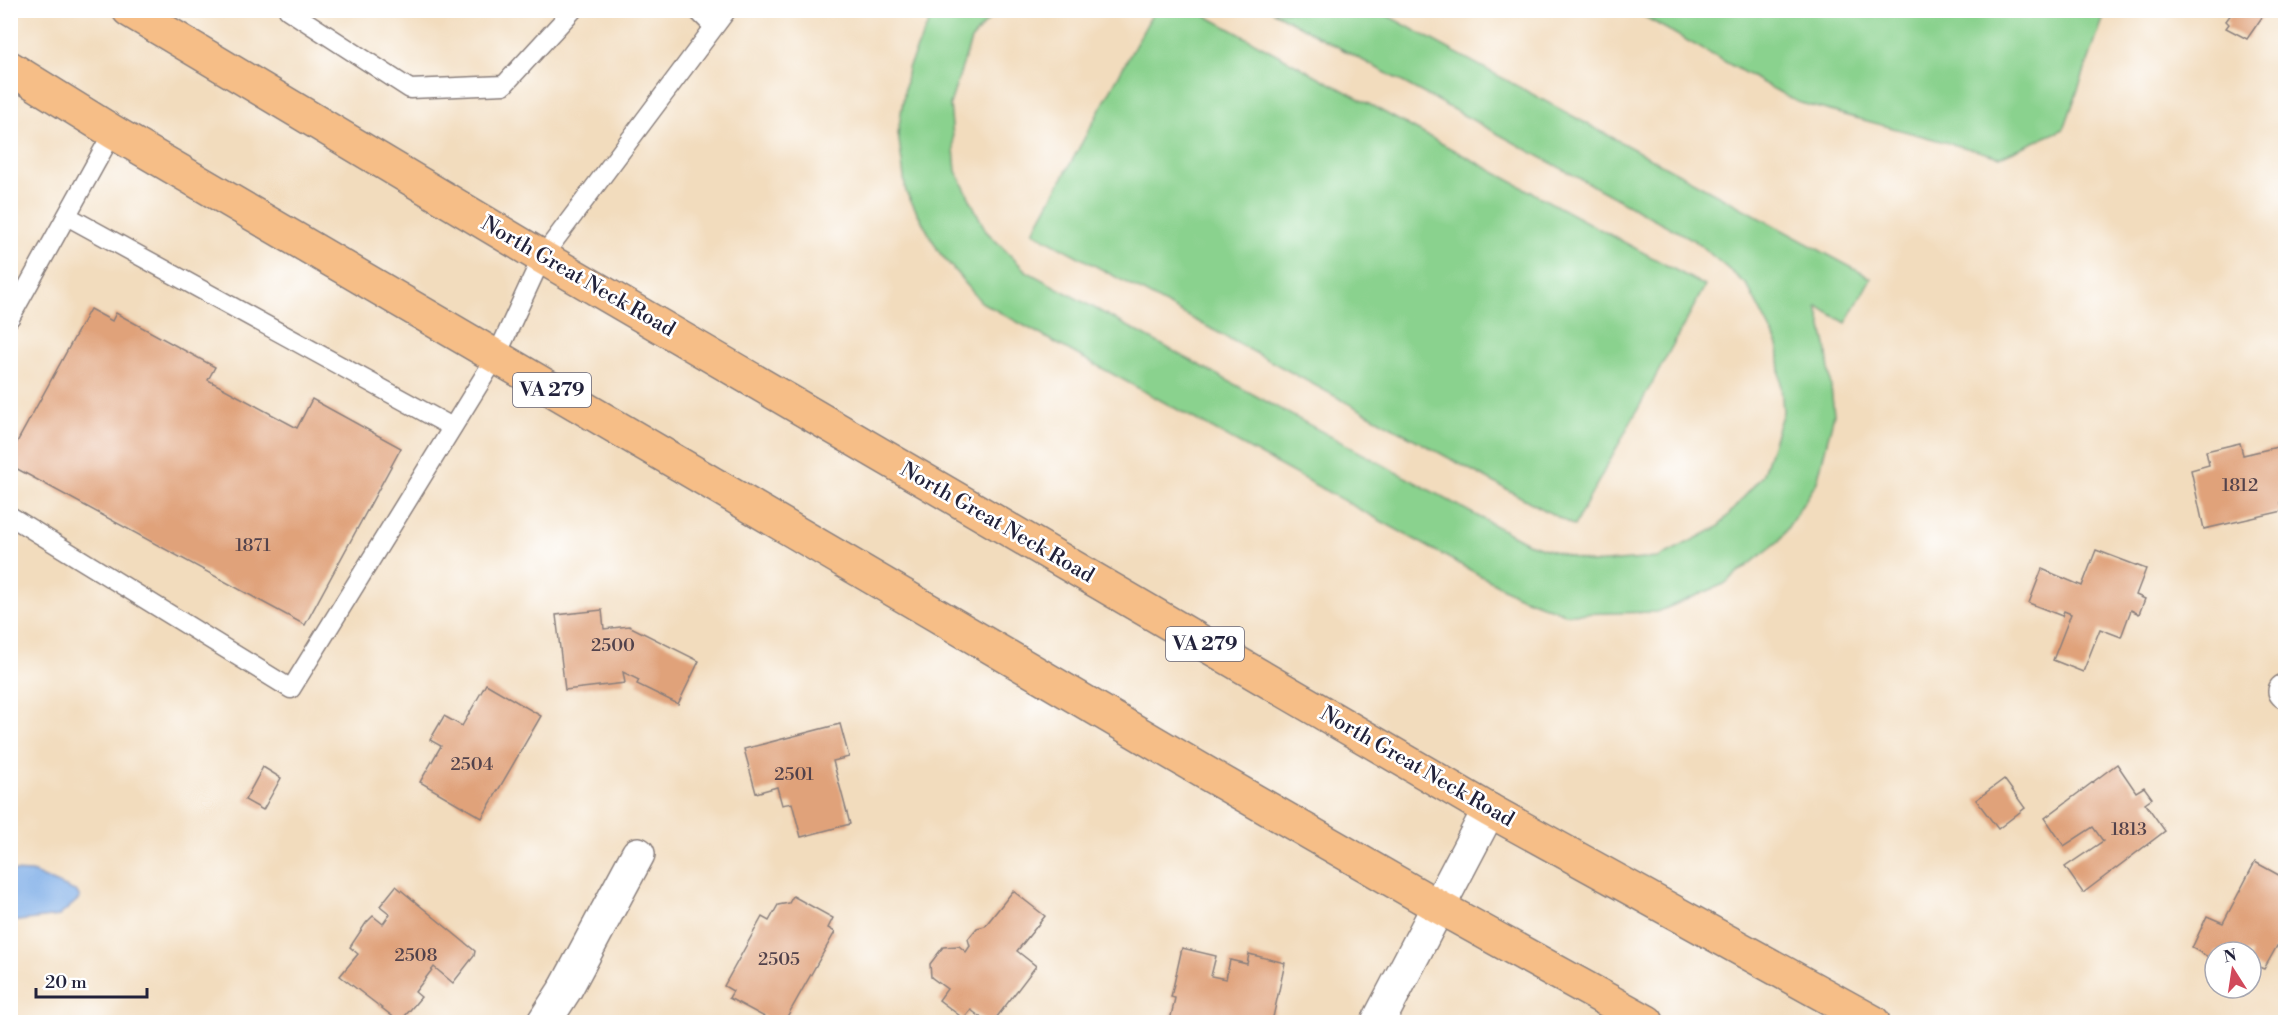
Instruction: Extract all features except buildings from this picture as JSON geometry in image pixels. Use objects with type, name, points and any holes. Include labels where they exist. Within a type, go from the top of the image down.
[{"type":"main road","name":"North Great Neck Road","points":[[129,10],[542,257],[1489,810],[1873,1023]]},
{"type":"main road","name":"VA 279","points":[[10,68],[113,132],[1206,773],[1438,907],[1647,1023]]},
{"type":"street","points":[[1378,1023],[1489,810]]},
{"type":"street","points":[[544,1023],[566,988],[638,854]]},
{"type":"lane","points":[[288,10],[411,89],[504,85],[573,10]]},
{"type":"lane","points":[[697,10],[713,26]]},
{"type":"lane","points":[[10,516],[291,689],[496,357],[542,257],[727,10]]},
{"type":"lane","points":[[10,318],[113,132]]},
{"type":"lane","points":[[67,216],[452,427]]},
{"type":"green space","points":[[934,11],[996,11],[971,40],[950,104],[956,171],[986,231],[1026,271],[1527,543],[1591,563],[1658,558],[1718,527],[1762,476],[1783,412],[1778,345],[1747,285],[1695,241],[1272,11],[1379,11],[1871,278],[1846,323],[1817,306],[1826,345],[1834,414],[1817,482],[1779,541],[1724,584],[1657,612],[1565,614],[1516,595],[981,302],[939,252],[906,192],[898,133],[908,68]]},
{"type":"green space","points":[[1154,11],[1197,11],[1705,286],[1574,526],[1033,232]]},
{"type":"green space","points":[[1634,11],[2106,11],[2064,129],[2000,157],[1797,102]]},
{"type":"water","points":[[10,871],[32,872],[77,892],[80,898],[59,916],[11,922]]}]
